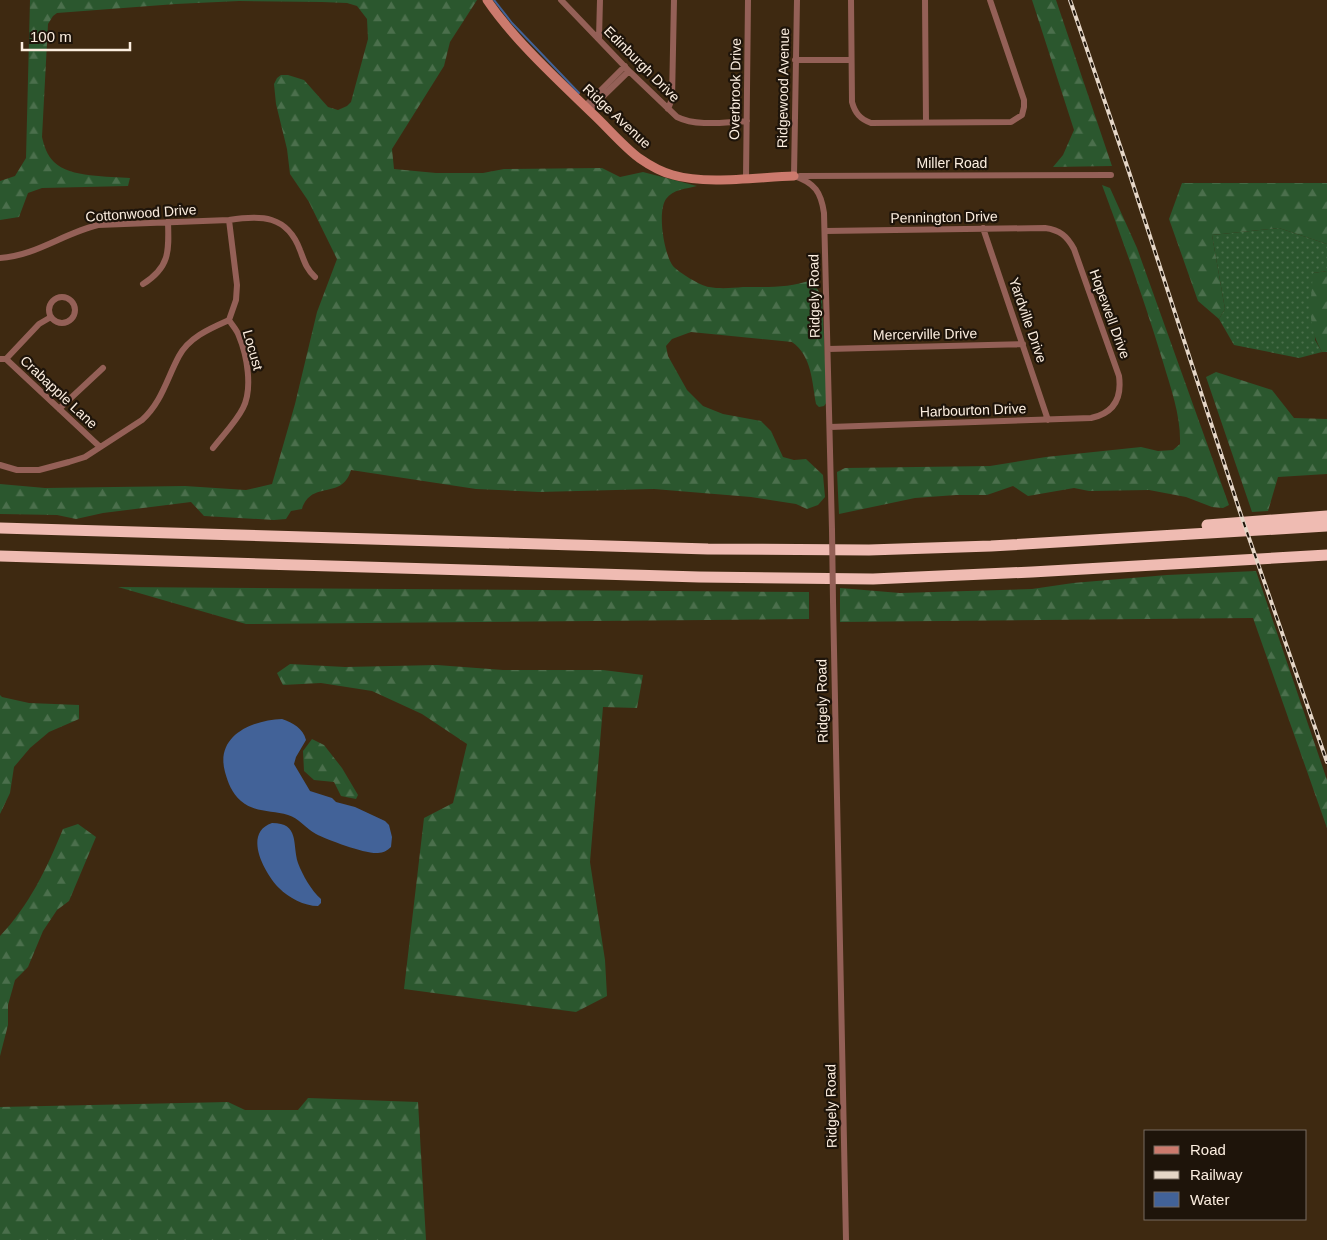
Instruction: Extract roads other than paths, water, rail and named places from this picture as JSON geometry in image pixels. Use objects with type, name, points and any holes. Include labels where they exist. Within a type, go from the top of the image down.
[{"type":"highway","points":[[1160,535],[1186,526],[1327,516]]},
{"type":"highway","points":[[0,528],[785,550],[869,550],[991,546],[1327,526]]},
{"type":"highway","points":[[0,556],[791,579],[950,576],[1327,555]]},
{"type":"highway","points":[[1272,558],[1327,561]]},
{"type":"street","name":"Ridge Avenue","points":[[487,0],[510,29],[539,60],[638,158],[659,170],[683,178],[794,176]]},
{"type":"street","name":"Edinburgh Drive","points":[[561,0],[627,69],[668,109],[685,121],[747,121]]},
{"type":"street","points":[[599,38],[600,0]]},
{"type":"street","points":[[668,109],[672,99],[674,0]]},
{"type":"street","name":"Overbrook Drive","points":[[746,178],[748,0]]},
{"type":"street","name":"Ridgewood Avenue","points":[[794,176],[796,0]]},
{"type":"street","points":[[851,0],[852,102],[856,119],[871,123],[1011,122],[1025,116],[1024,100],[990,0]]},
{"type":"street","points":[[924,0],[926,122]]},
{"type":"street","points":[[795,60],[851,60]]},
{"type":"street","points":[[587,108],[627,69]]},
{"type":"street","name":"Miller Road","points":[[794,176],[1111,175]]},
{"type":"street","name":"Ridgely Road","points":[[794,176],[811,183],[819,193],[822,201],[825,231],[846,1240]]},
{"type":"street","name":"Cottonwood Drive","points":[[0,258],[25,254],[80,230],[98,225],[230,220],[251,216],[269,218],[280,222],[293,237],[305,265],[314,277]]},
{"type":"street","name":"Locust","points":[[213,448],[244,407],[248,394],[248,377],[239,336],[229,320],[236,300],[237,285],[230,220]]},
{"type":"street","points":[[143,284],[153,278],[166,261],[168,222]]},
{"type":"street","name":"Yardville Drive","points":[[983,228],[1048,420]]},
{"type":"street","name":"Pennington Drive","points":[[825,231],[1045,228],[1062,233]]},
{"type":"street","name":"Hopewell Drive","points":[[1062,233],[1074,249],[1119,376],[1119,397],[1113,406]]},
{"type":"street","points":[[66,297],[72,301],[76,310],[70,320],[66,323],[59,323],[51,317],[49,310],[54,300],[66,297]]},
{"type":"street","points":[[3,359],[39,324],[51,317]]},
{"type":"street","points":[[0,465],[17,470],[39,470],[84,457],[100,447],[142,420],[151,412],[180,354],[194,338],[209,328],[229,320]]},
{"type":"street","name":"Mercerville Drive","points":[[828,349],[1023,344]]},
{"type":"street","name":"Crabapple Lane","points":[[3,359],[100,447]]},
{"type":"street","points":[[60,409],[103,368]]},
{"type":"street","name":"Harbourton Drive","points":[[830,427],[1091,418],[1104,414],[1113,406]]},
{"type":"water","points":[[282,719],[297,726],[305,736],[306,740],[294,764],[310,791],[332,798],[336,802],[355,807],[385,821],[389,825],[392,837],[390,848],[384,852],[372,853],[329,840],[316,834],[292,816],[252,808],[235,795],[225,772],[223,759],[225,749],[238,732],[259,723]]},
{"type":"water","points":[[272,823],[281,824],[291,831],[300,868],[311,887],[321,899],[321,903],[318,906],[307,905],[287,895],[273,882],[263,864],[257,844],[258,835],[263,828]]},
{"type":"waterway","points":[[494,0],[512,23],[579,93]]},
{"type":"railway","points":[[1070,0],[1129,172],[1241,515],[1327,762]]}]
